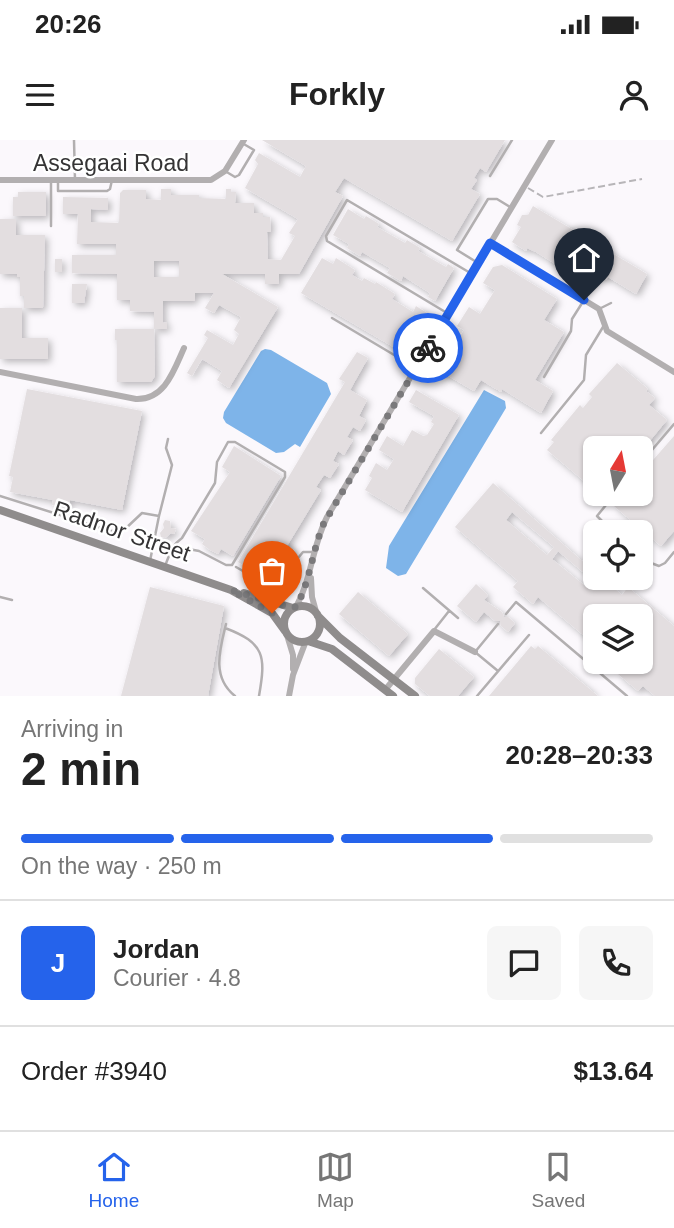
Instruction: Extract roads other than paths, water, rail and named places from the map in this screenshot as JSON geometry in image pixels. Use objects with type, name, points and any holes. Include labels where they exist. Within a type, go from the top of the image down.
[{"type":"street","points":[[289,696],[293,655],[285,632],[285,618],[295,607],[311,572],[327,517],[552,140]]},
{"type":"street","points":[[225,171],[243,142]]},
{"type":"street","name":"Assegaai Road","points":[[0,180],[206,180],[219,177],[225,171]]},
{"type":"street","points":[[490,243],[599,309],[609,332],[674,372]]},
{"type":"street","points":[[0,372],[145,399],[156,396],[162,389],[184,348]]},
{"type":"street","name":"Radnor Street","points":[[0,510],[231,590],[295,607]]},
{"type":"street","points":[[293,675],[307,641],[318,631],[311,572]]},
{"type":"street","name":"Radnor Street","points":[[231,590],[272,613],[285,632]]},
{"type":"street","points":[[295,607],[307,607],[340,638],[415,696]]},
{"type":"street","points":[[285,632],[295,640],[332,649],[393,696]]},
{"type":"street","points":[[385,690],[432,633],[439,632],[475,652]]},
{"type":"lane","points":[[490,176],[512,140]]},
{"type":"lane","points":[[74,141],[75,180]]},
{"type":"lane","points":[[225,171],[235,177],[239,175],[254,150],[243,142]]},
{"type":"lane","points":[[55,180],[58,191],[107,191],[110,189],[111,180]]},
{"type":"lane","points":[[51,226],[55,180]]},
{"type":"lane","points":[[478,263],[457,250],[486,201],[493,198],[511,208]]},
{"type":"lane","points":[[448,313],[327,241],[326,236],[347,200],[472,274]]},
{"type":"lane","points":[[544,377],[584,300]]},
{"type":"lane","points":[[599,309],[611,303]]},
{"type":"lane","points":[[332,318],[416,368]]},
{"type":"lane","points":[[541,433],[584,380],[586,355],[604,324]]},
{"type":"lane","points":[[653,449],[674,424]]},
{"type":"lane","points":[[150,561],[172,465],[166,448],[168,439]]},
{"type":"lane","points":[[165,566],[173,546],[182,538],[215,483],[216,462],[228,442],[235,442],[285,472],[285,477],[232,565],[226,565],[199,551],[173,546]]},
{"type":"lane","points":[[0,496],[111,531],[124,530],[142,513],[159,516]]},
{"type":"lane","points":[[601,520],[597,516],[605,506]]},
{"type":"lane","points":[[236,568],[261,582],[270,583],[289,572],[302,552],[315,552]]},
{"type":"lane","points":[[653,564],[659,566],[665,563],[674,552]]},
{"type":"lane","points":[[423,588],[458,618]]},
{"type":"lane","points":[[0,597],[12,600]]},
{"type":"lane","points":[[506,614],[516,602],[627,696]]},
{"type":"lane","points":[[432,633],[449,611]]},
{"type":"lane","points":[[498,624],[475,652],[498,671]]},
{"type":"lane","points":[[235,696],[224,685],[219,673],[225,626],[251,640],[261,651],[263,670],[259,696]]},
{"type":"lane","points":[[477,696],[529,635]]},
{"type":"water","points":[[265,349],[327,383],[331,394],[300,447],[295,444],[284,452],[276,453],[226,423],[223,418],[261,351]]},
{"type":"water","points":[[484,390],[505,401],[506,408],[406,574],[398,576],[386,568],[389,546]]}]
